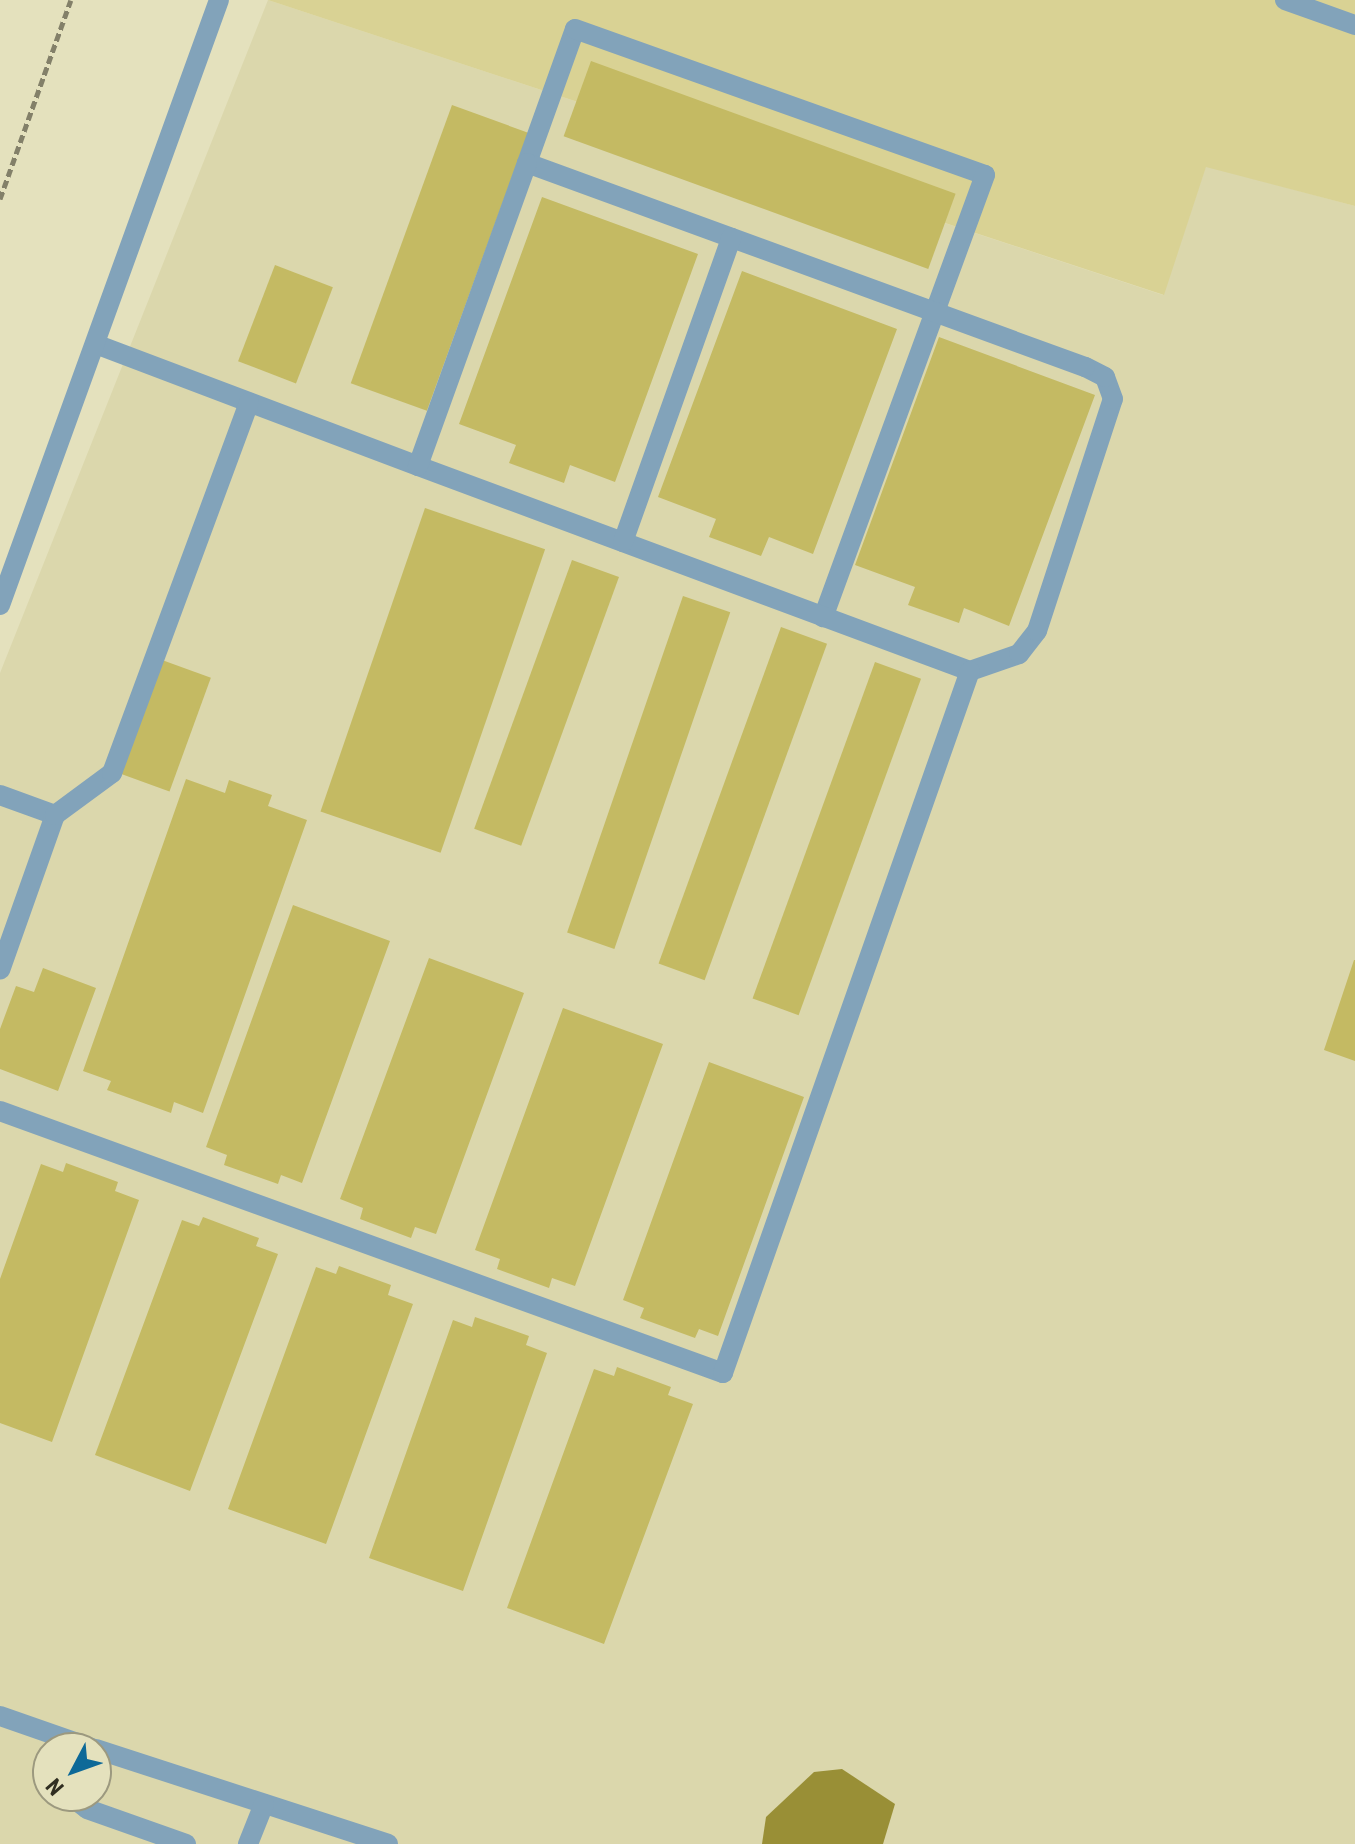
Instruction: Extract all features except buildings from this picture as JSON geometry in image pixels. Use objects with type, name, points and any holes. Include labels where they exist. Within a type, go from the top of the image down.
[{"type":"street","points":[[0,605],[98,345],[219,0]]},
{"type":"street","points":[[1285,0],[1355,25]]},
{"type":"street","points":[[418,466],[575,29],[985,175],[823,617]]},
{"type":"street","points":[[98,345],[970,671],[1019,654],[1037,631],[1113,399],[1105,377],[1085,367],[527,163]]},
{"type":"street","points":[[623,542],[731,238]]},
{"type":"street","points":[[0,970],[55,815],[112,773],[249,402]]},
{"type":"street","points":[[0,1111],[723,1373],[970,671]]},
{"type":"street","points":[[0,795],[55,815]]},
{"type":"street","points":[[0,1716],[33,1732]]},
{"type":"street","points":[[112,1755],[388,1844]]},
{"type":"street","points":[[248,1844],[264,1804]]},
{"type":"street","points":[[95,1812],[186,1844]]},
{"type":"path","points":[[0,199],[71,0]]},
{"type":"shaded area","points":[[268,0],[1163,295],[1206,166],[1355,206],[1355,1844],[0,1844],[0,673]]},
{"type":"shaded area","points":[[268,0],[1355,0],[1355,206],[1206,167],[1164,295]]},
{"type":"shaded area","points":[[842,1769],[895,1804],[883,1844],[762,1844],[766,1817],[814,1772]]}]
